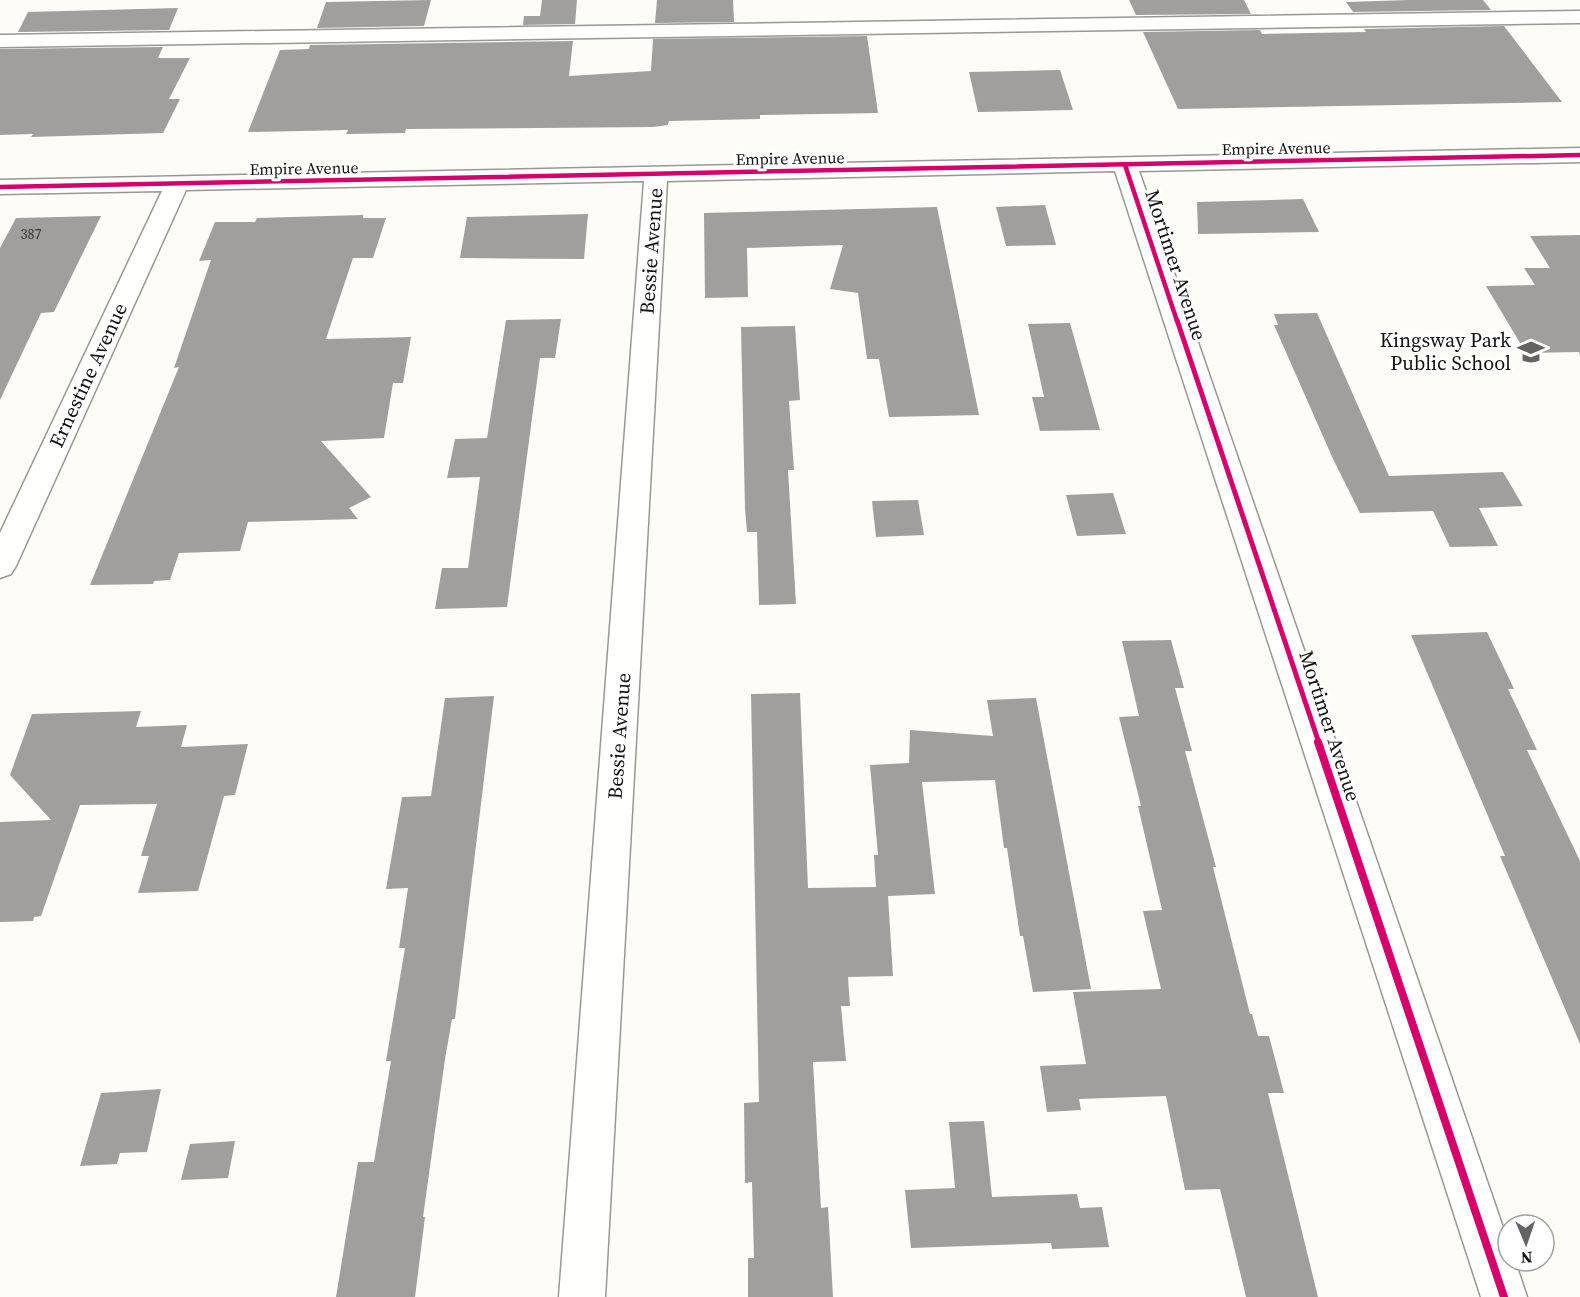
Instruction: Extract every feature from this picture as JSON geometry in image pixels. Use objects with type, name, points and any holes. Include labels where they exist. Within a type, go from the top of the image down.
[{"type":"street","points":[[1557,0],[1577,20]]},
{"type":"street","points":[[0,41],[1577,20]]},
{"type":"street","name":"Empire Avenue","points":[[0,187],[1580,155]]},
{"type":"street","name":"Mortimer Avenue","points":[[1125,165],[1504,1297]]},
{"type":"street","name":"Bessie Avenue","points":[[582,1297],[656,174]]},
{"type":"street","name":"Ernestine Avenue","points":[[0,566],[177,184]]},
{"type":"building","points":[[431,0],[424,26],[317,28],[326,2]]},
{"type":"building","points":[[542,0],[577,0],[575,24],[523,25],[524,16],[540,16]]},
{"type":"building","points":[[657,0],[733,0],[734,22],[655,23]]},
{"type":"building","points":[[1129,0],[1244,0],[1251,14],[1136,15]]},
{"type":"building","points":[[1483,0],[1491,10],[1353,12],[1346,2]]},
{"type":"building","points":[[178,8],[169,30],[18,32],[28,12]]},
{"type":"building","points":[[1504,26],[1562,102],[1178,109],[1143,32],[1260,30],[1262,34]]},
{"type":"building","points":[[867,36],[878,113],[760,115],[760,119],[669,121],[668,125],[653,127],[406,129],[405,133],[346,134],[348,130],[248,132],[280,50],[309,49],[310,45],[573,41],[569,76],[651,71],[653,39]]},
{"type":"building","points":[[163,47],[158,58],[190,58],[169,99],[180,99],[163,133],[31,137],[33,134],[0,135],[0,49]]},
{"type":"building","points":[[1060,70],[1073,110],[978,112],[969,72]]},
{"type":"building","points":[[1303,199],[1319,232],[1198,234],[1197,202]]},
{"type":"building","points":[[1045,205],[1056,245],[1006,246],[996,207]]},
{"type":"building","points":[[937,207],[979,415],[889,417],[879,359],[867,359],[858,293],[830,289],[843,245],[747,248],[748,297],[705,298],[704,213]]},
{"type":"building","points":[[588,214],[584,259],[460,258],[467,217]]},
{"type":"building","points":[[363,215],[363,218],[386,218],[373,258],[353,258],[326,339],[411,337],[403,383],[393,383],[384,438],[321,441],[371,497],[349,508],[358,519],[248,522],[240,551],[179,553],[170,580],[154,581],[153,584],[90,585],[179,367],[174,368],[211,260],[199,261],[215,222],[255,222],[257,218]]},
{"type":"building","points":[[101,216],[54,312],[41,313],[0,400],[0,248],[16,218]]},
{"type":"building","points":[[1580,235],[1580,355],[1579,352],[1526,353],[1486,286],[1535,285],[1524,268],[1550,268],[1530,236]]},
{"type":"building","points":[[1317,313],[1389,476],[1503,472],[1523,506],[1479,508],[1498,546],[1450,547],[1433,511],[1360,513],[1333,459],[1274,325],[1278,325],[1274,314]]},
{"type":"building","points":[[561,319],[555,358],[540,358],[507,607],[435,609],[442,568],[468,568],[480,477],[447,478],[455,439],[487,438],[506,320]]},
{"type":"building","points":[[1070,323],[1100,430],[1040,431],[1032,397],[1044,397],[1028,324]]},
{"type":"building","points":[[795,326],[800,400],[789,401],[794,470],[788,470],[796,604],[759,605],[757,532],[747,532],[745,509],[741,327]]},
{"type":"building","points":[[1113,493],[1126,534],[1077,536],[1066,495]]},
{"type":"building","points":[[918,500],[924,535],[876,537],[872,501]]},
{"type":"building","points":[[1487,632],[1514,689],[1508,689],[1537,750],[1527,750],[1580,861],[1580,1044],[1500,856],[1505,856],[1411,635]]},
{"type":"building","points":[[1171,640],[1184,688],[1175,688],[1192,751],[1185,751],[1216,867],[1213,867],[1250,1014],[1252,1014],[1258,1036],[1269,1036],[1284,1093],[1268,1093],[1318,1297],[1246,1297],[1220,1189],[1185,1190],[1166,1096],[1079,1099],[1081,1110],[1047,1112],[1040,1066],[1086,1064],[1073,992],[1161,989],[1143,911],[1162,910],[1138,806],[1141,806],[1119,717],[1139,716],[1122,641]]},
{"type":"building","points":[[800,693],[808,888],[876,887],[874,855],[878,855],[870,765],[909,763],[910,730],[993,736],[987,700],[1036,698],[1091,989],[1033,992],[1023,936],[1020,936],[1007,848],[1004,848],[995,780],[922,782],[935,894],[888,896],[893,976],[848,977],[850,1006],[841,1006],[846,1061],[813,1062],[821,1208],[828,1207],[833,1297],[748,1297],[748,1258],[754,1258],[752,1182],[745,1183],[744,1103],[759,1102],[751,694]]},
{"type":"building","points":[[494,696],[455,1019],[452,1019],[445,1059],[423,1217],[425,1217],[415,1297],[336,1297],[358,1162],[374,1162],[391,1061],[386,1061],[405,948],[399,948],[408,888],[386,889],[402,797],[431,796],[445,698]]},
{"type":"building","points":[[141,711],[136,727],[187,725],[181,747],[248,744],[235,795],[224,796],[198,891],[138,893],[149,856],[141,856],[157,804],[80,805],[41,916],[34,917],[33,921],[0,922],[0,822],[51,820],[10,775],[32,714]]},
{"type":"building","points":[[161,1089],[147,1152],[120,1153],[117,1164],[80,1166],[101,1093]]},
{"type":"building","points":[[984,1121],[992,1197],[1077,1194],[1080,1208],[1102,1207],[1109,1247],[1052,1249],[1051,1243],[911,1248],[905,1190],[955,1188],[949,1122]]},
{"type":"building","points":[[235,1141],[228,1178],[181,1180],[190,1144]]},
{"type":"cycle path","points":[[0,187],[1580,155]]},
{"type":"cycle path","points":[[1125,165],[1504,1297]]},
{"type":"place","name":"Kingsway Park Public School","points":[[1531,352]]}]
